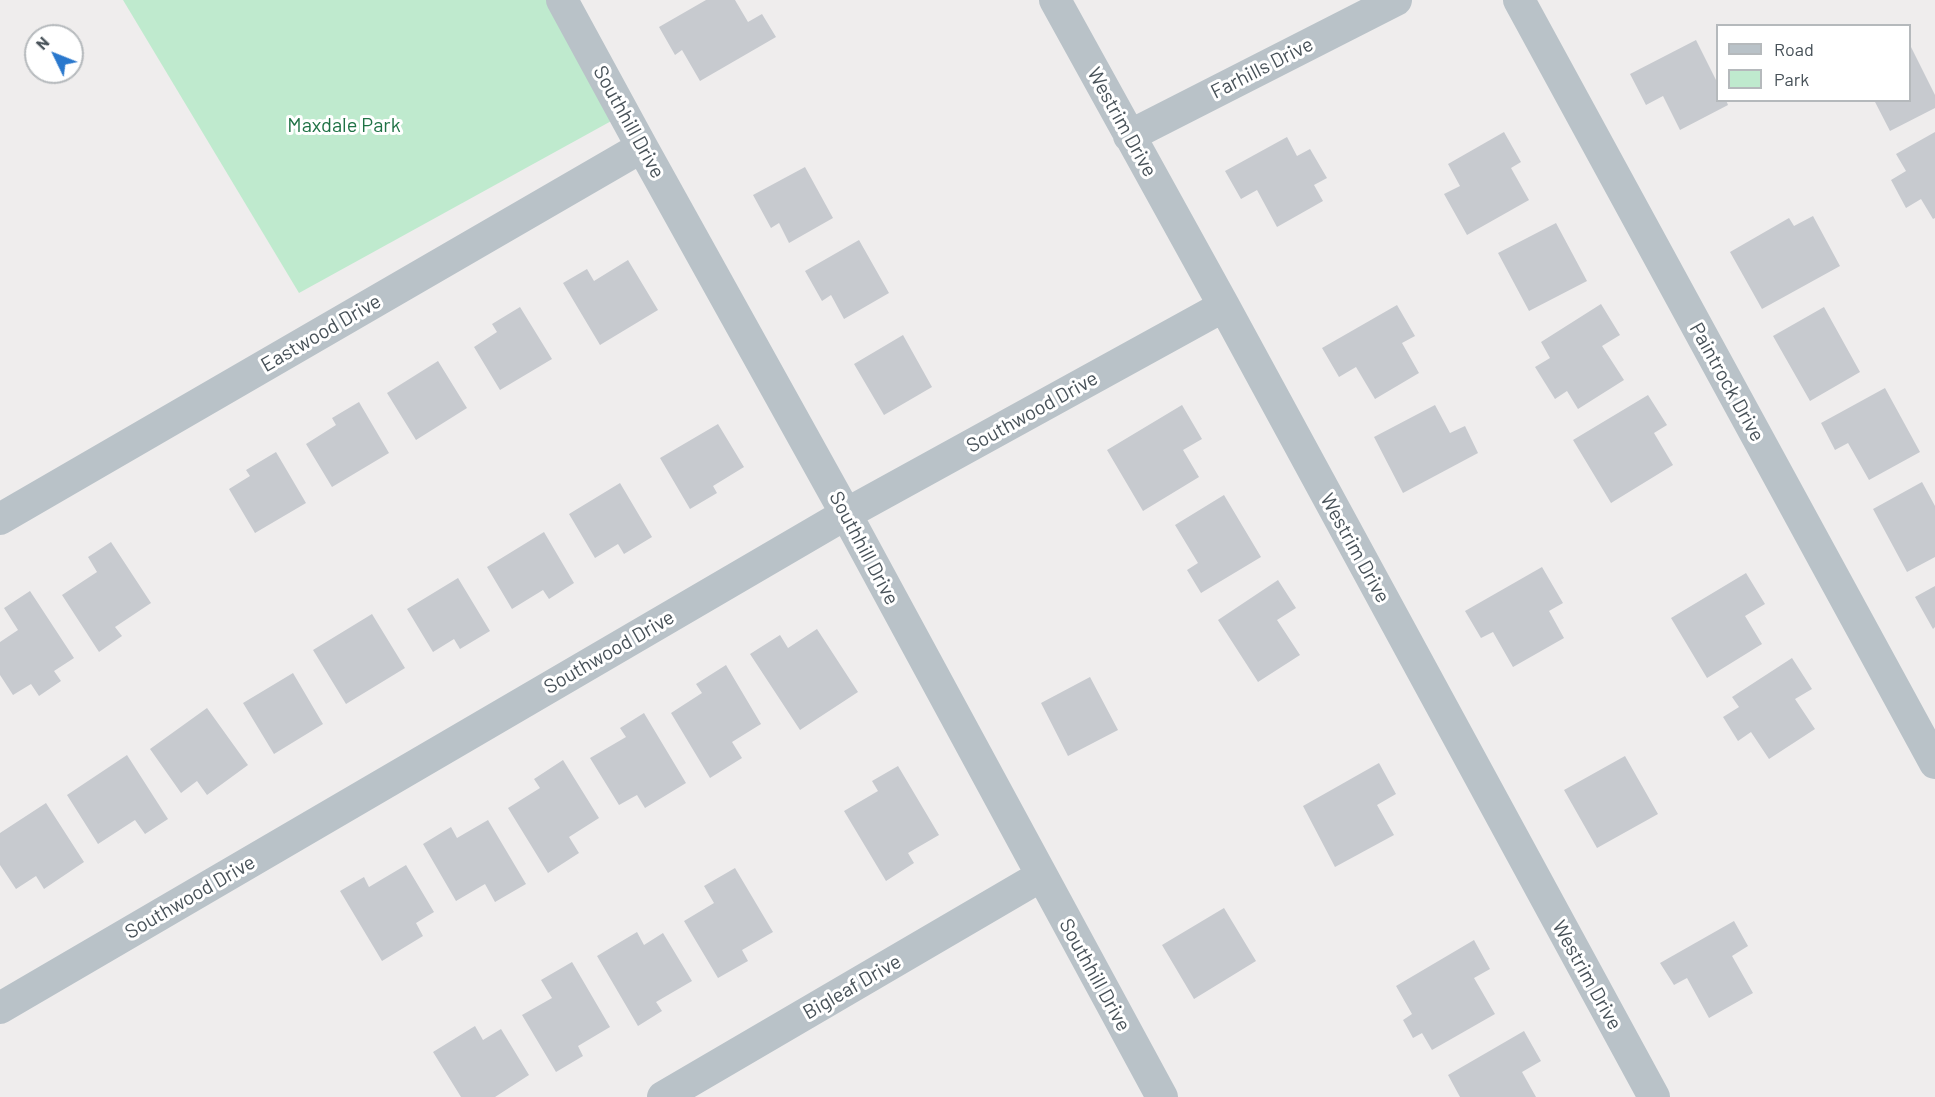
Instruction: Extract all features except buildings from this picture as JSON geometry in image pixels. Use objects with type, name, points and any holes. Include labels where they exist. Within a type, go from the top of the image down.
[{"type":"street","name":"Southhill Drive","points":[[562,0],[846,514],[1162,1097]]},
{"type":"street","name":"Westrim Drive","points":[[1055,0],[1654,1097]]},
{"type":"street","name":"Farhills Drive","points":[[1129,136],[1396,0]]},
{"type":"street","name":"Paintrock Drive","points":[[1519,0],[1935,764]]},
{"type":"street","name":"Eastwood Drive","points":[[0,519],[642,147]]},
{"type":"street","name":"Southwood Drive","points":[[0,1008],[846,514],[1224,306]]},
{"type":"street","name":"Bigleaf Drive","points":[[663,1097],[1041,876]]},
{"type":"green space","name":"Maxdale Park","points":[[123,0],[558,0],[624,114],[299,293]]}]
